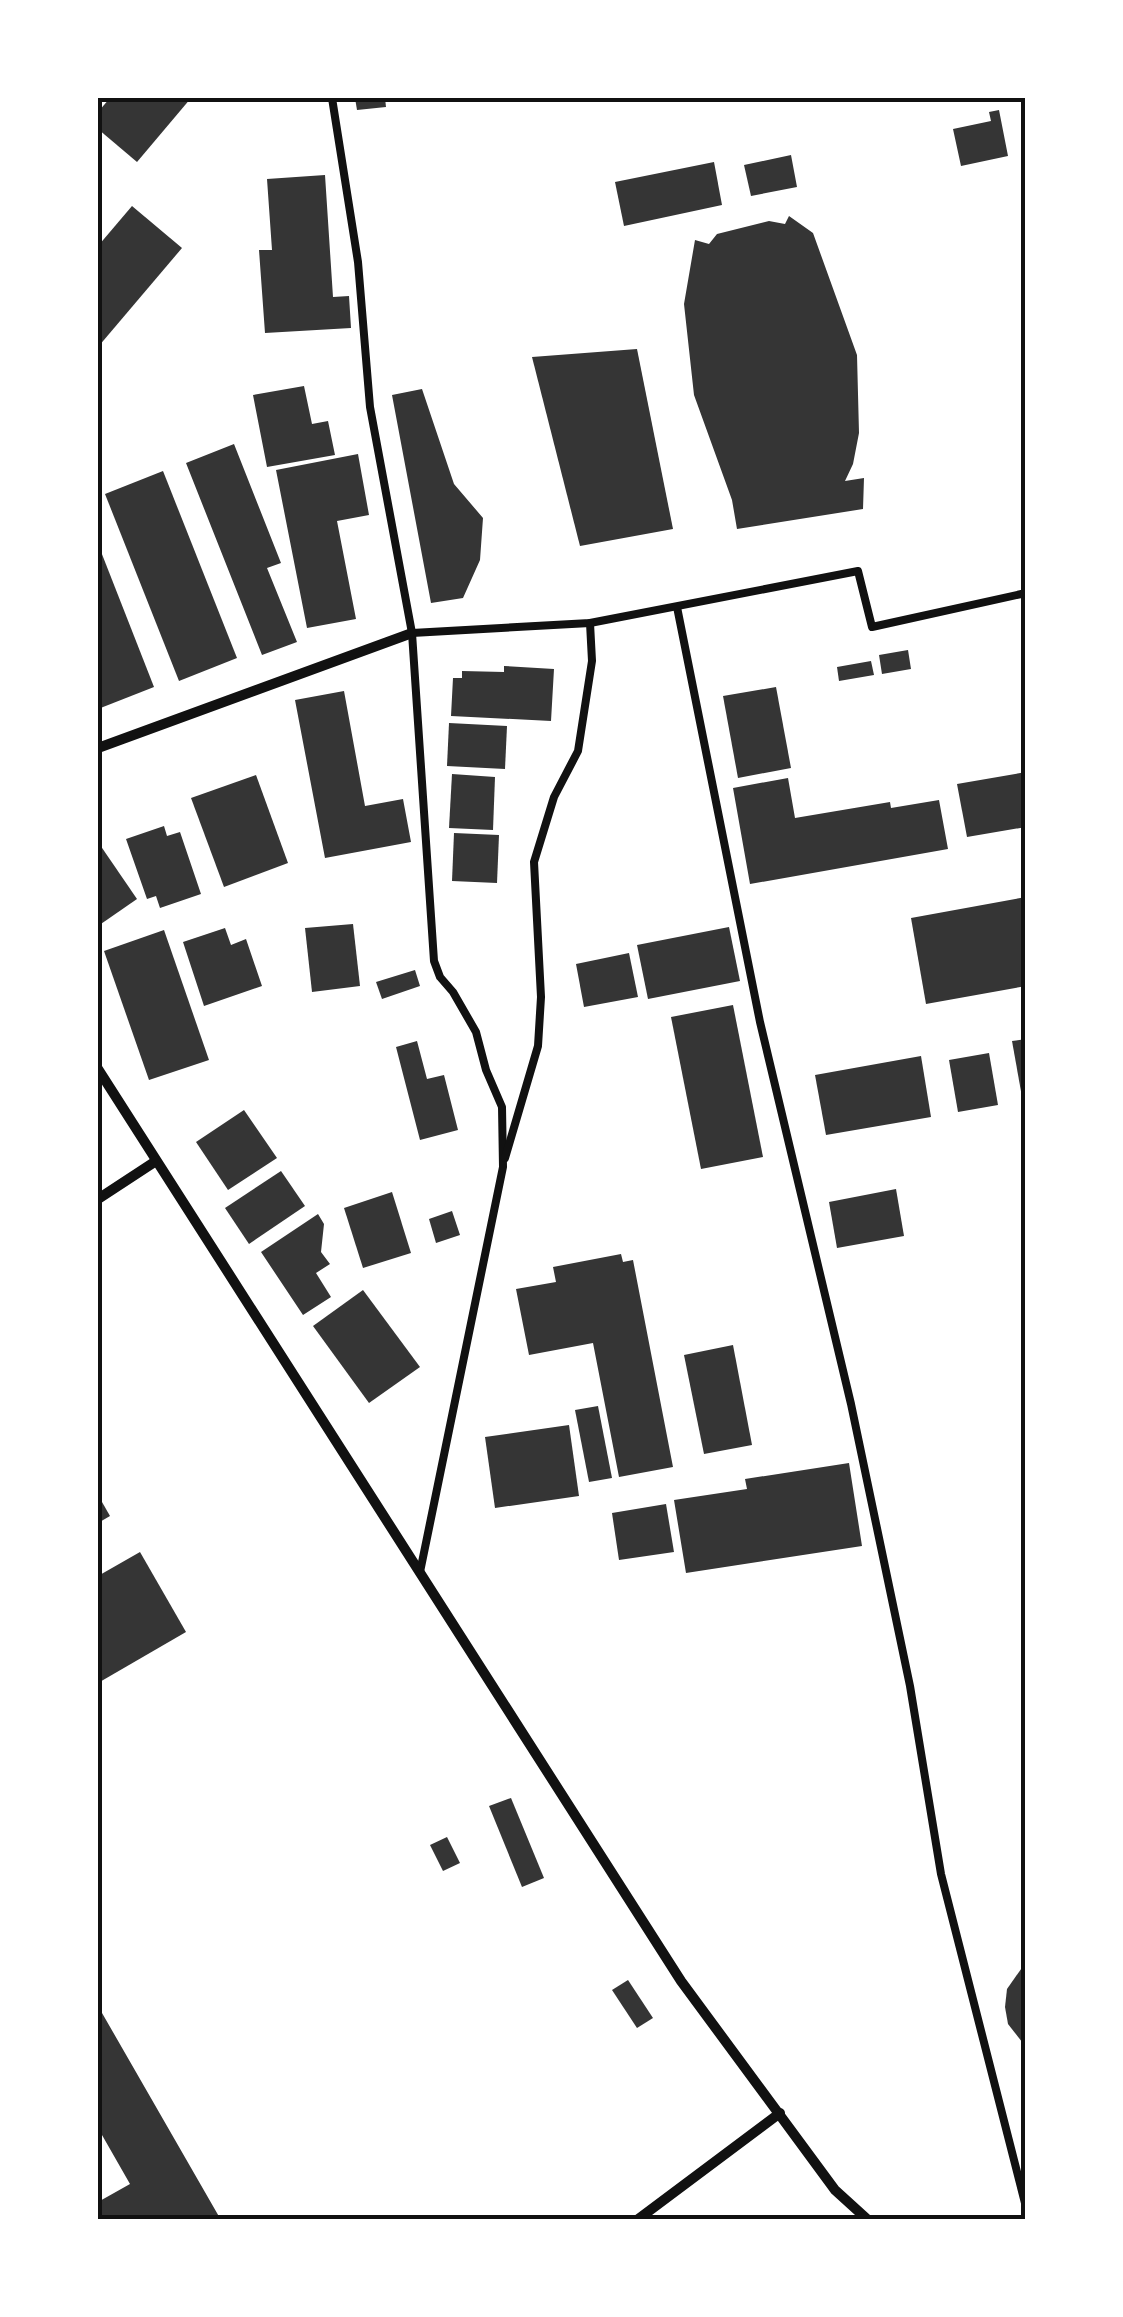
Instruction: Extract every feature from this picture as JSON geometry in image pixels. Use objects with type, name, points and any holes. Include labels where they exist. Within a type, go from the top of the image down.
[{"type":"street","points":[[98,748],[412,633]]},
{"type":"street","points":[[98,1069],[681,1981],[835,2190],[868,2220]]},
{"type":"street","points":[[98,1198],[156,1161]]},
{"type":"street","points":[[636,2218],[780,2112]]},
{"type":"lane","points":[[332,98],[358,262],[370,407],[412,633],[434,962],[476,1032],[502,1107],[503,1168]]},
{"type":"lane","points":[[412,633],[590,622],[858,571],[872,627],[1026,593]]},
{"type":"lane","points":[[677,607],[760,1022],[851,1404],[910,1686],[942,1874],[1026,2208]]},
{"type":"lane","points":[[420,1572],[503,1168],[538,1046],[540,997],[534,862],[554,797],[578,751],[592,661],[590,622]]},
{"type":"building","points":[[110,98],[191,98],[137,162],[98,129],[98,112]]},
{"type":"building","points":[[355,98],[385,98],[386,107],[357,110]]},
{"type":"building","points":[[999,110],[1008,156],[961,166],[953,129],[991,121],[989,112]]},
{"type":"building","points":[[791,155],[797,187],[751,196],[744,165]]},
{"type":"building","points":[[714,162],[722,205],[624,226],[615,182]]},
{"type":"building","points":[[325,175],[333,297],[349,296],[351,328],[265,333],[259,250],[272,250],[267,179]]},
{"type":"building","points":[[132,206],[182,248],[98,347],[98,246]]},
{"type":"building","points":[[789,216],[813,233],[857,355],[859,433],[845,481],[864,478],[863,509],[737,529],[732,500],[694,395],[684,304],[695,240],[709,244],[717,234],[769,221],[785,224]]},
{"type":"building","points":[[637,349],[673,529],[580,546],[532,357]]},
{"type":"building","points":[[304,386],[312,424],[328,421],[335,455],[267,467],[253,395]]},
{"type":"building","points":[[422,389],[454,484],[483,518],[480,560],[463,598],[431,603],[392,395]]},
{"type":"building","points":[[234,444],[281,563],[267,568],[297,642],[262,655],[186,463]]},
{"type":"building","points":[[358,454],[369,515],[337,521],[356,619],[307,628],[276,470]]},
{"type":"building","points":[[163,471],[237,658],[179,681],[105,494]]},
{"type":"building","points":[[98,544],[154,687],[98,709]]},
{"type":"building","points":[[908,650],[911,669],[882,674],[879,655]]},
{"type":"building","points":[[871,661],[874,675],[839,681],[837,667]]},
{"type":"building","points":[[504,666],[554,669],[551,721],[451,716],[453,678],[462,678],[462,671],[504,672]]},
{"type":"building","points":[[776,687],[791,768],[738,778],[723,696]]},
{"type":"building","points":[[344,691],[365,806],[403,799],[411,842],[325,858],[295,700]]},
{"type":"building","points":[[449,723],[507,726],[505,769],[447,766]]},
{"type":"building","points":[[1026,772],[1026,827],[967,837],[957,784]]},
{"type":"building","points":[[452,774],[495,777],[493,830],[449,828]]},
{"type":"building","points":[[256,775],[288,863],[224,887],[191,798]]},
{"type":"building","points":[[788,778],[795,818],[890,802],[891,808],[939,800],[948,849],[750,884],[733,788]]},
{"type":"building","points":[[164,826],[167,836],[180,832],[201,894],[160,908],[156,896],[147,899],[126,839]]},
{"type":"building","points":[[454,833],[499,835],[497,883],[452,881]]},
{"type":"building","points":[[98,842],[137,899],[98,926]]},
{"type":"building","points":[[1026,897],[1026,986],[926,1004],[911,918]]},
{"type":"building","points":[[353,924],[360,986],[312,992],[305,928]]},
{"type":"building","points":[[729,927],[740,981],[648,999],[637,945]]},
{"type":"building","points":[[225,928],[231,945],[246,939],[262,986],[204,1006],[183,942]]},
{"type":"building","points":[[164,930],[209,1060],[149,1080],[104,951]]},
{"type":"building","points":[[629,953],[638,997],[584,1007],[576,964]]},
{"type":"building","points":[[415,970],[420,986],[382,999],[376,982]]},
{"type":"building","points":[[733,1005],[763,1157],[701,1169],[671,1017]]},
{"type":"building","points":[[1026,1039],[1026,1097],[1022,1097],[1012,1041]]},
{"type":"building","points":[[417,1041],[427,1079],[444,1075],[458,1130],[420,1140],[396,1047]]},
{"type":"building","points":[[989,1053],[998,1105],[958,1112],[949,1060]]},
{"type":"building","points":[[921,1056],[931,1117],[826,1135],[815,1075]]},
{"type":"building","points":[[244,1110],[277,1158],[228,1190],[196,1142]]},
{"type":"building","points":[[281,1171],[305,1206],[249,1244],[225,1208]]},
{"type":"building","points":[[896,1189],[904,1236],[837,1248],[829,1202]]},
{"type":"building","points":[[392,1192],[411,1253],[363,1268],[344,1208]]},
{"type":"building","points":[[452,1211],[460,1235],[436,1243],[429,1219]]},
{"type":"building","points":[[318,1214],[324,1224],[321,1252],[330,1264],[316,1273],[331,1297],[303,1315],[261,1252]]},
{"type":"building","points":[[621,1254],[623,1262],[633,1260],[673,1467],[619,1477],[593,1343],[529,1355],[516,1289],[556,1282],[553,1267]]},
{"type":"building","points":[[363,1290],[420,1367],[369,1403],[313,1326]]},
{"type":"building","points":[[733,1345],[752,1445],[704,1454],[684,1355]]},
{"type":"building","points":[[598,1406],[612,1478],[589,1482],[575,1410]]},
{"type":"building","points":[[569,1425],[579,1496],[495,1508],[485,1437]]},
{"type":"building","points":[[849,1463],[862,1546],[686,1573],[674,1500],[747,1489],[745,1479]]},
{"type":"building","points":[[98,1495],[110,1516],[98,1523]]},
{"type":"building","points":[[666,1504],[674,1552],[619,1560],[612,1513]]},
{"type":"building","points":[[140,1552],[186,1632],[98,1683],[98,1576]]},
{"type":"building","points":[[511,1798],[544,1878],[522,1887],[489,1806]]},
{"type":"building","points":[[447,1837],[460,1863],[443,1871],[430,1845]]},
{"type":"building","points":[[1026,1962],[1026,2047],[1008,2024],[1005,2007],[1007,1989]]},
{"type":"building","points":[[628,1980],[653,2018],[637,2028],[612,1990]]},
{"type":"building","points":[[98,2006],[221,2220],[98,2220],[98,2202],[130,2184],[98,2128]]}]
